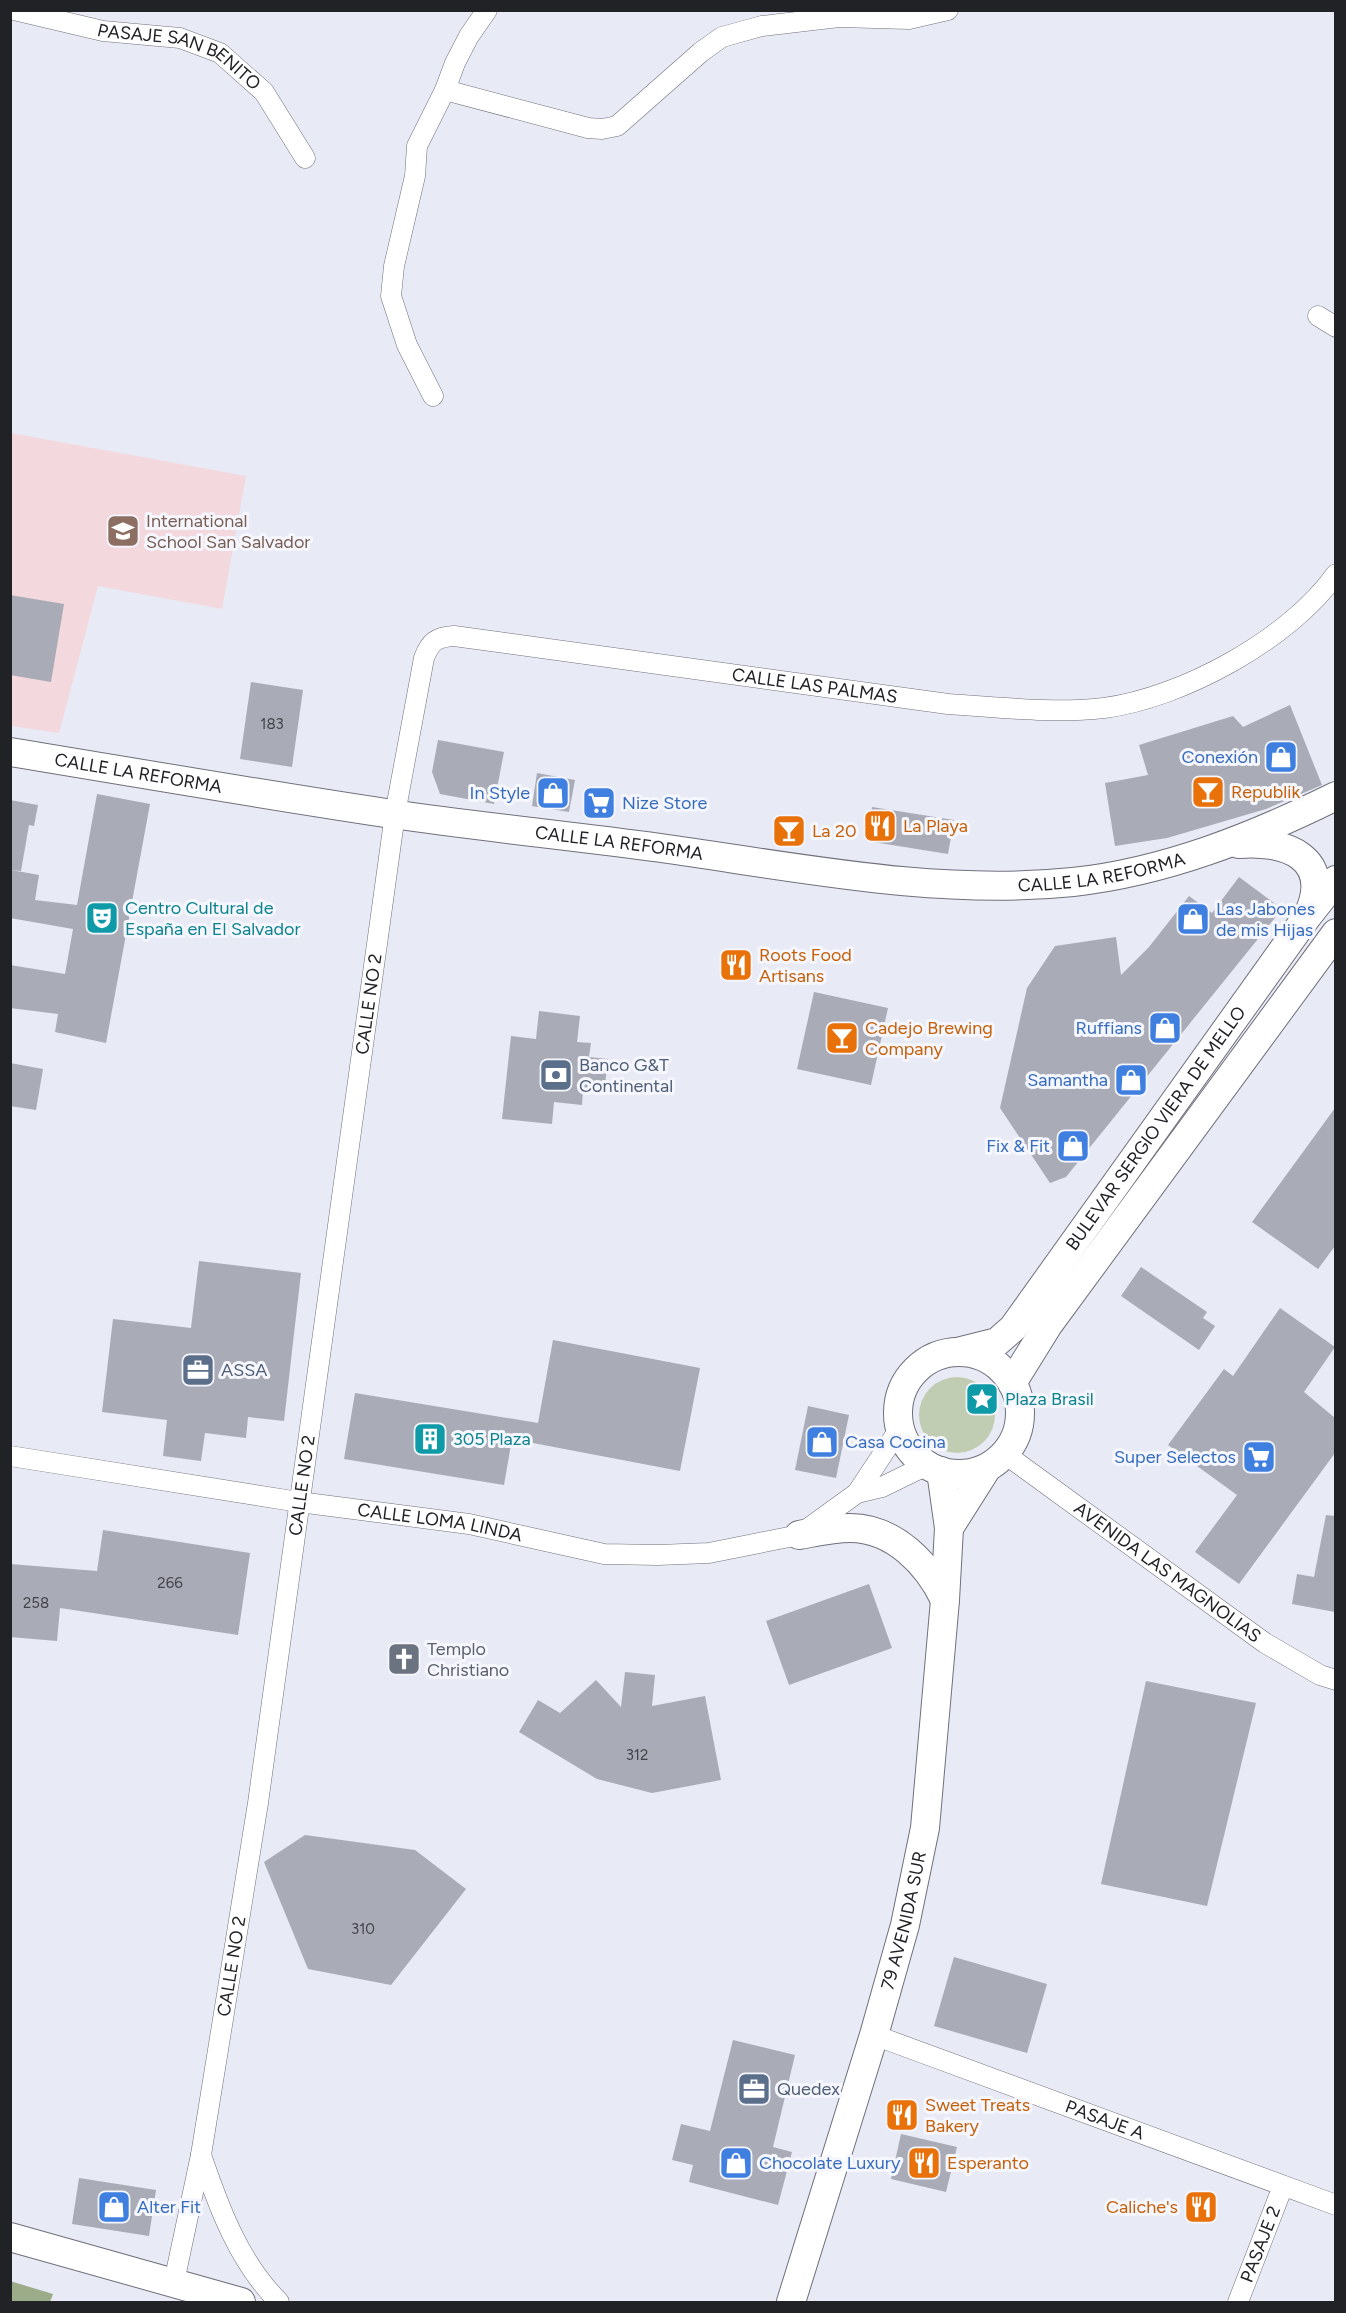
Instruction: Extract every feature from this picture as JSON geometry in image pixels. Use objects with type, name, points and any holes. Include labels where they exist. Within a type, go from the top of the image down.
[{"type":"main road","name":"CALLE LA REFORMA","points":[[10,752],[395,814],[879,878],[989,886],[1074,882],[1139,871],[1228,844],[1335,796]]},
{"type":"main road","name":"CALLE LA REFORMA","points":[[1228,844],[1274,844],[1290,849],[1302,858],[1312,869],[1316,883],[1316,897],[1306,918]]},
{"type":"main road","name":"BULEVAR SERGIO VIERA DE MELLO","points":[[957,1352],[997,1342],[1013,1328],[1335,880]]},
{"type":"main road","name":"BULEVAR SERGIO VIERA DE MELLO","points":[[1012,1383],[1048,1325],[1335,933]]},
{"type":"main road","points":[[957,1352],[974,1354],[989,1360],[1002,1370],[1012,1383],[1019,1400],[1020,1418],[1016,1436],[996,1461],[966,1474],[934,1468],[916,1456],[907,1445],[900,1428],[899,1400],[910,1376],[923,1364],[939,1356],[957,1352]]},
{"type":"main road","name":"79 AVENIDA SUR","points":[[949,1528],[972,1489],[996,1461]]},
{"type":"main road","name":"79 AVENIDA SUR","points":[[791,2302],[874,2035],[905,1925],[925,1828],[949,1528],[934,1468]]},
{"type":"main road","points":[[800,1535],[852,1528],[874,1532],[895,1541],[920,1562],[935,1580],[945,1600]]},
{"type":"main road","points":[[10,2237],[241,2302]]},
{"type":"street","name":"PASAJE SAN BENITO","points":[[14,10],[103,31],[180,38],[220,53],[264,92],[305,158]]},
{"type":"street","points":[[433,396],[407,345],[391,297],[394,266],[415,176],[417,146],[445,90],[459,54],[487,10]]},
{"type":"street","points":[[445,90],[588,128],[602,129],[617,126],[700,52],[722,37],[762,26],[839,17],[909,19],[948,10]]},
{"type":"street","points":[[1318,316],[1335,327]]},
{"type":"street","name":"CALLE LAS PALMAS","points":[[395,814],[424,658],[429,645],[440,637],[465,637],[948,704],[1020,708],[1104,708],[1149,698],[1230,663],[1264,643],[1302,611],[1335,574]]},
{"type":"street","name":"CALLE NO 2","points":[[174,2282],[201,2155],[258,1803],[395,814]]},
{"type":"street","name":"CALLE LOMA LINDA","points":[[10,1456],[299,1502],[469,1524],[604,1554],[658,1555],[709,1553],[800,1535],[857,1493],[900,1428]]},
{"type":"street","name":"AVENIDA LAS MAGNOLIAS","points":[[996,1461],[1264,1643],[1320,1675],[1335,1680]]},
{"type":"street","name":"CALLE LOMA LINDA","points":[[857,1493],[882,1487],[934,1468]]},
{"type":"street","name":"PASAJE A","points":[[874,2035],[1335,2205]]},
{"type":"street","points":[[201,2155],[230,2229],[262,2285],[279,2302]]},
{"type":"street","name":"PASAJE 2","points":[[1238,2302],[1283,2186]]},
{"type":"shaded area","name":"International School San Salvador","points":[[11,433],[246,476],[222,609],[98,586],[59,733],[11,726]]},
{"type":"green space","points":[[957,1377],[972,1380],[984,1388],[992,1400],[995,1415],[992,1430],[984,1442],[972,1450],[957,1453],[942,1450],[930,1442],[922,1430],[919,1415],[922,1400],[930,1388],[942,1380]]},
{"type":"green space","points":[[10,2281],[53,2294],[50,2302],[11,2302]]},
{"type":"building","points":[[10,595],[64,604],[51,682],[10,675]]},
{"type":"building","points":[[251,682],[303,690],[292,767],[240,759]]},
{"type":"building","points":[[1290,705],[1322,785],[1266,809],[1167,838],[1115,846],[1105,783],[1148,775],[1139,745],[1233,716],[1243,727]]},
{"type":"building","points":[[438,740],[504,752],[494,804],[440,794],[432,772]]},
{"type":"building","name":"In Style","points":[[537,773],[575,780],[569,812],[532,806]]},
{"type":"building","name":"Centro Cultural de España en El Salvador","points":[[97,794],[150,804],[106,1043],[55,1032],[58,1014],[10,1008],[10,965],[65,974],[73,929],[10,918],[10,800],[38,805],[34,826],[29,825],[21,871],[11,870],[39,875],[35,900],[77,905]]},
{"type":"building","points":[[872,807],[954,820],[948,854],[867,841]]},
{"type":"building","points":[[1239,877],[1282,909],[1066,1177],[1050,1183],[1000,1108],[1027,988],[1055,946],[1116,937],[1121,975],[1149,947],[1189,896],[1212,913]]},
{"type":"building","name":"Cadejo Brewing Company","points":[[814,992],[888,1008],[871,1085],[797,1069]]},
{"type":"building","name":"Banco G&T Continental","points":[[539,1011],[580,1016],[577,1042],[591,1043],[589,1057],[608,1059],[604,1093],[583,1090],[582,1105],[554,1102],[552,1124],[502,1119],[511,1036],[536,1039]]},
{"type":"building","points":[[10,1063],[43,1069],[36,1110],[10,1106]]},
{"type":"building","points":[[1335,1108],[1335,1246],[1318,1269],[1252,1222]]},
{"type":"building","name":"ASSA","points":[[199,1261],[301,1273],[284,1421],[248,1417],[246,1438],[205,1433],[201,1461],[163,1456],[167,1420],[102,1412],[113,1319],[191,1328]]},
{"type":"building","points":[[1141,1267],[1207,1312],[1203,1318],[1215,1326],[1199,1350],[1121,1296]]},
{"type":"building","points":[[1280,1308],[1335,1347],[1304,1392],[1335,1418],[1335,1453],[1239,1584],[1195,1552],[1237,1495],[1168,1445],[1224,1369],[1233,1376]]},
{"type":"building","points":[[553,1340],[700,1368],[680,1471],[512,1439],[504,1485],[344,1459],[355,1393],[538,1423]]},
{"type":"building","name":"Casa Cocina","points":[[808,1406],[849,1415],[836,1478],[795,1470]]},
{"type":"building","points":[[1326,1515],[1335,1516],[1335,1612],[1292,1604],[1297,1574],[1314,1577]]},
{"type":"building","points":[[103,1530],[250,1553],[238,1635],[60,1608],[57,1641],[10,1637],[10,1564],[97,1571]]},
{"type":"building","points":[[869,1584],[892,1648],[789,1685],[766,1621]]},
{"type":"building","points":[[625,1672],[655,1675],[652,1706],[705,1696],[721,1780],[652,1793],[597,1779],[519,1732],[538,1700],[560,1713],[596,1680],[621,1707]]},
{"type":"building","points":[[1146,1681],[1256,1703],[1207,1906],[1101,1884]]},
{"type":"building","points":[[305,1835],[415,1850],[466,1889],[391,1985],[308,1969],[264,1862]]},
{"type":"building","points":[[954,1957],[1047,1984],[1027,2053],[934,2026]]},
{"type":"building","points":[[733,2040],[795,2055],[773,2147],[792,2152],[778,2205],[689,2182],[693,2165],[672,2160],[681,2124],[710,2131]]},
{"type":"building","name":"Esperanto","points":[[901,2134],[957,2147],[946,2192],[891,2179]]},
{"type":"building","name":"Alter Fit","points":[[79,2178],[156,2190],[149,2236],[72,2224]]},
{"type":"place","name":"International School San Salvador","points":[[123,531]]},
{"type":"place","name":"Conexión","points":[[1281,757]]},
{"type":"place","name":"Republik","points":[[1208,792]]},
{"type":"place","name":"In Style","points":[[553,793]]},
{"type":"place","name":"Nize Store","points":[[599,803]]},
{"type":"place","name":"La Playa","points":[[880,826]]},
{"type":"place","name":"La 20","points":[[789,831]]},
{"type":"place","name":"Centro Cultural de España en El Salvador","points":[[102,918]]},
{"type":"place","name":"Las Jabones de mis Hijas","points":[[1193,919]]},
{"type":"place","name":"Roots Food Artisans","points":[[736,965]]},
{"type":"place","name":"Ruffians","points":[[1165,1028]]},
{"type":"place","name":"Cadejo Brewing Company","points":[[842,1038]]},
{"type":"place","name":"Banco G&T Continental","points":[[556,1075]]},
{"type":"place","name":"Samantha","points":[[1131,1080]]},
{"type":"place","name":"Fix & Fit","points":[[1073,1146]]},
{"type":"place","name":"ASSA","points":[[198,1370]]},
{"type":"place","name":"Plaza Brasil","points":[[982,1399]]},
{"type":"place","name":"305 Plaza","points":[[430,1439]]},
{"type":"place","name":"Casa Cocina","points":[[822,1442]]},
{"type":"place","name":"Super Selectos","points":[[1259,1457]]},
{"type":"place","name":"Templo Christiano","points":[[404,1659]]},
{"type":"place","name":"Quedex","points":[[754,2089]]},
{"type":"place","name":"Sweet Treats Bakery","points":[[902,2115]]},
{"type":"place","name":"Chocolate Luxury","points":[[736,2163]]},
{"type":"place","name":"Esperanto","points":[[924,2163]]},
{"type":"place","name":"Alter Fit","points":[[114,2207]]},
{"type":"place","name":"Caliche's","points":[[1201,2207]]}]
